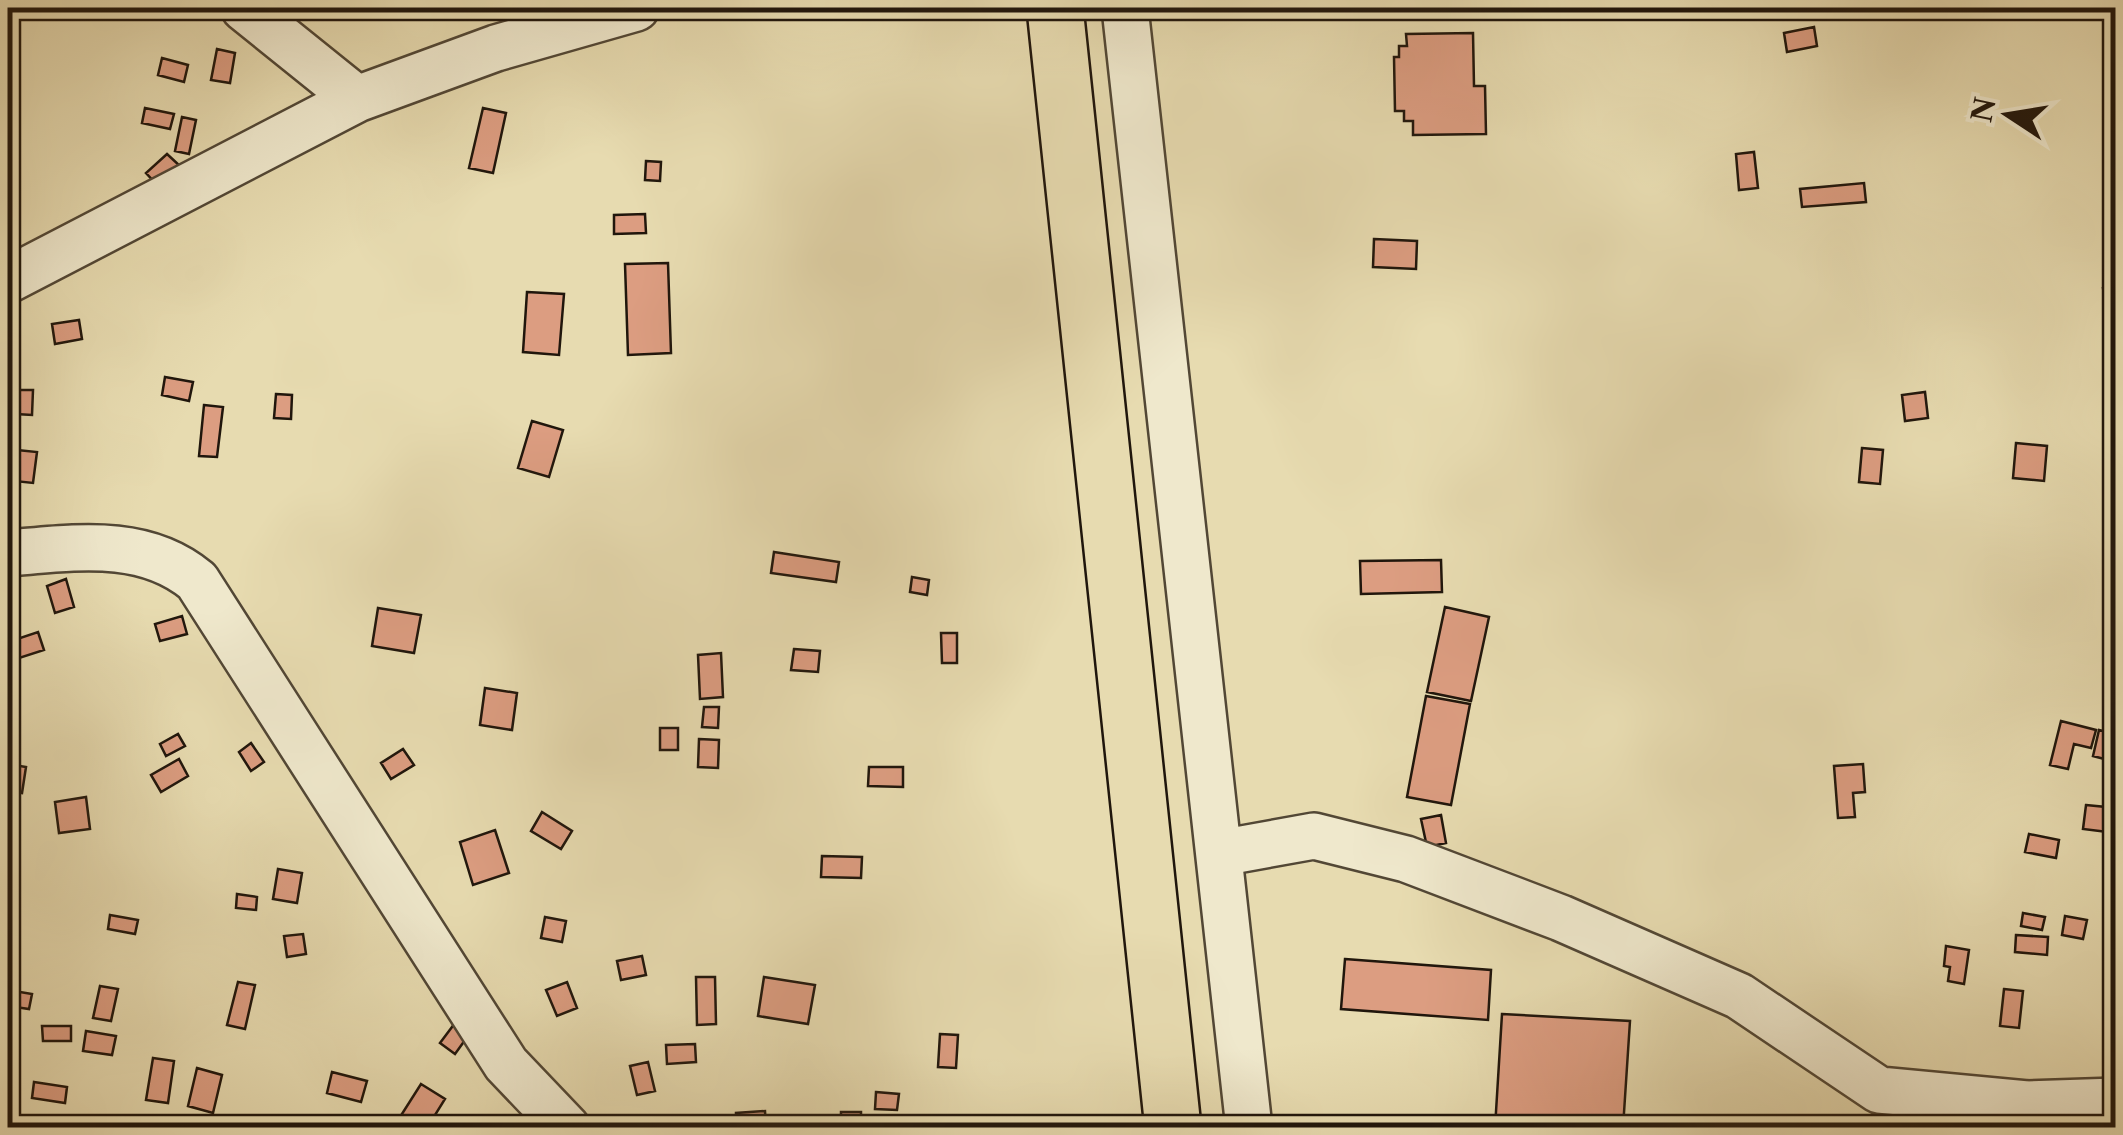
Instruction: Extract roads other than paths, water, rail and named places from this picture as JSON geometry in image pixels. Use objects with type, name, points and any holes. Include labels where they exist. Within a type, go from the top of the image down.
[{"type":"highway","points":[[1055,8],[1173,1128]]},
{"type":"street","points":[[244,8],[357,99]]},
{"type":"street","points":[[8,280],[357,99],[496,48],[636,8]]},
{"type":"street","points":[[1125,8],[1250,1128]]},
{"type":"street","points":[[8,553],[93,547],[146,553],[176,564],[197,581],[506,1064],[568,1128]]},
{"type":"street","points":[[1220,853],[1314,836],[1406,858],[1561,918],[1739,996],[1880,1090],[2027,1104],[2116,1101]]}]
